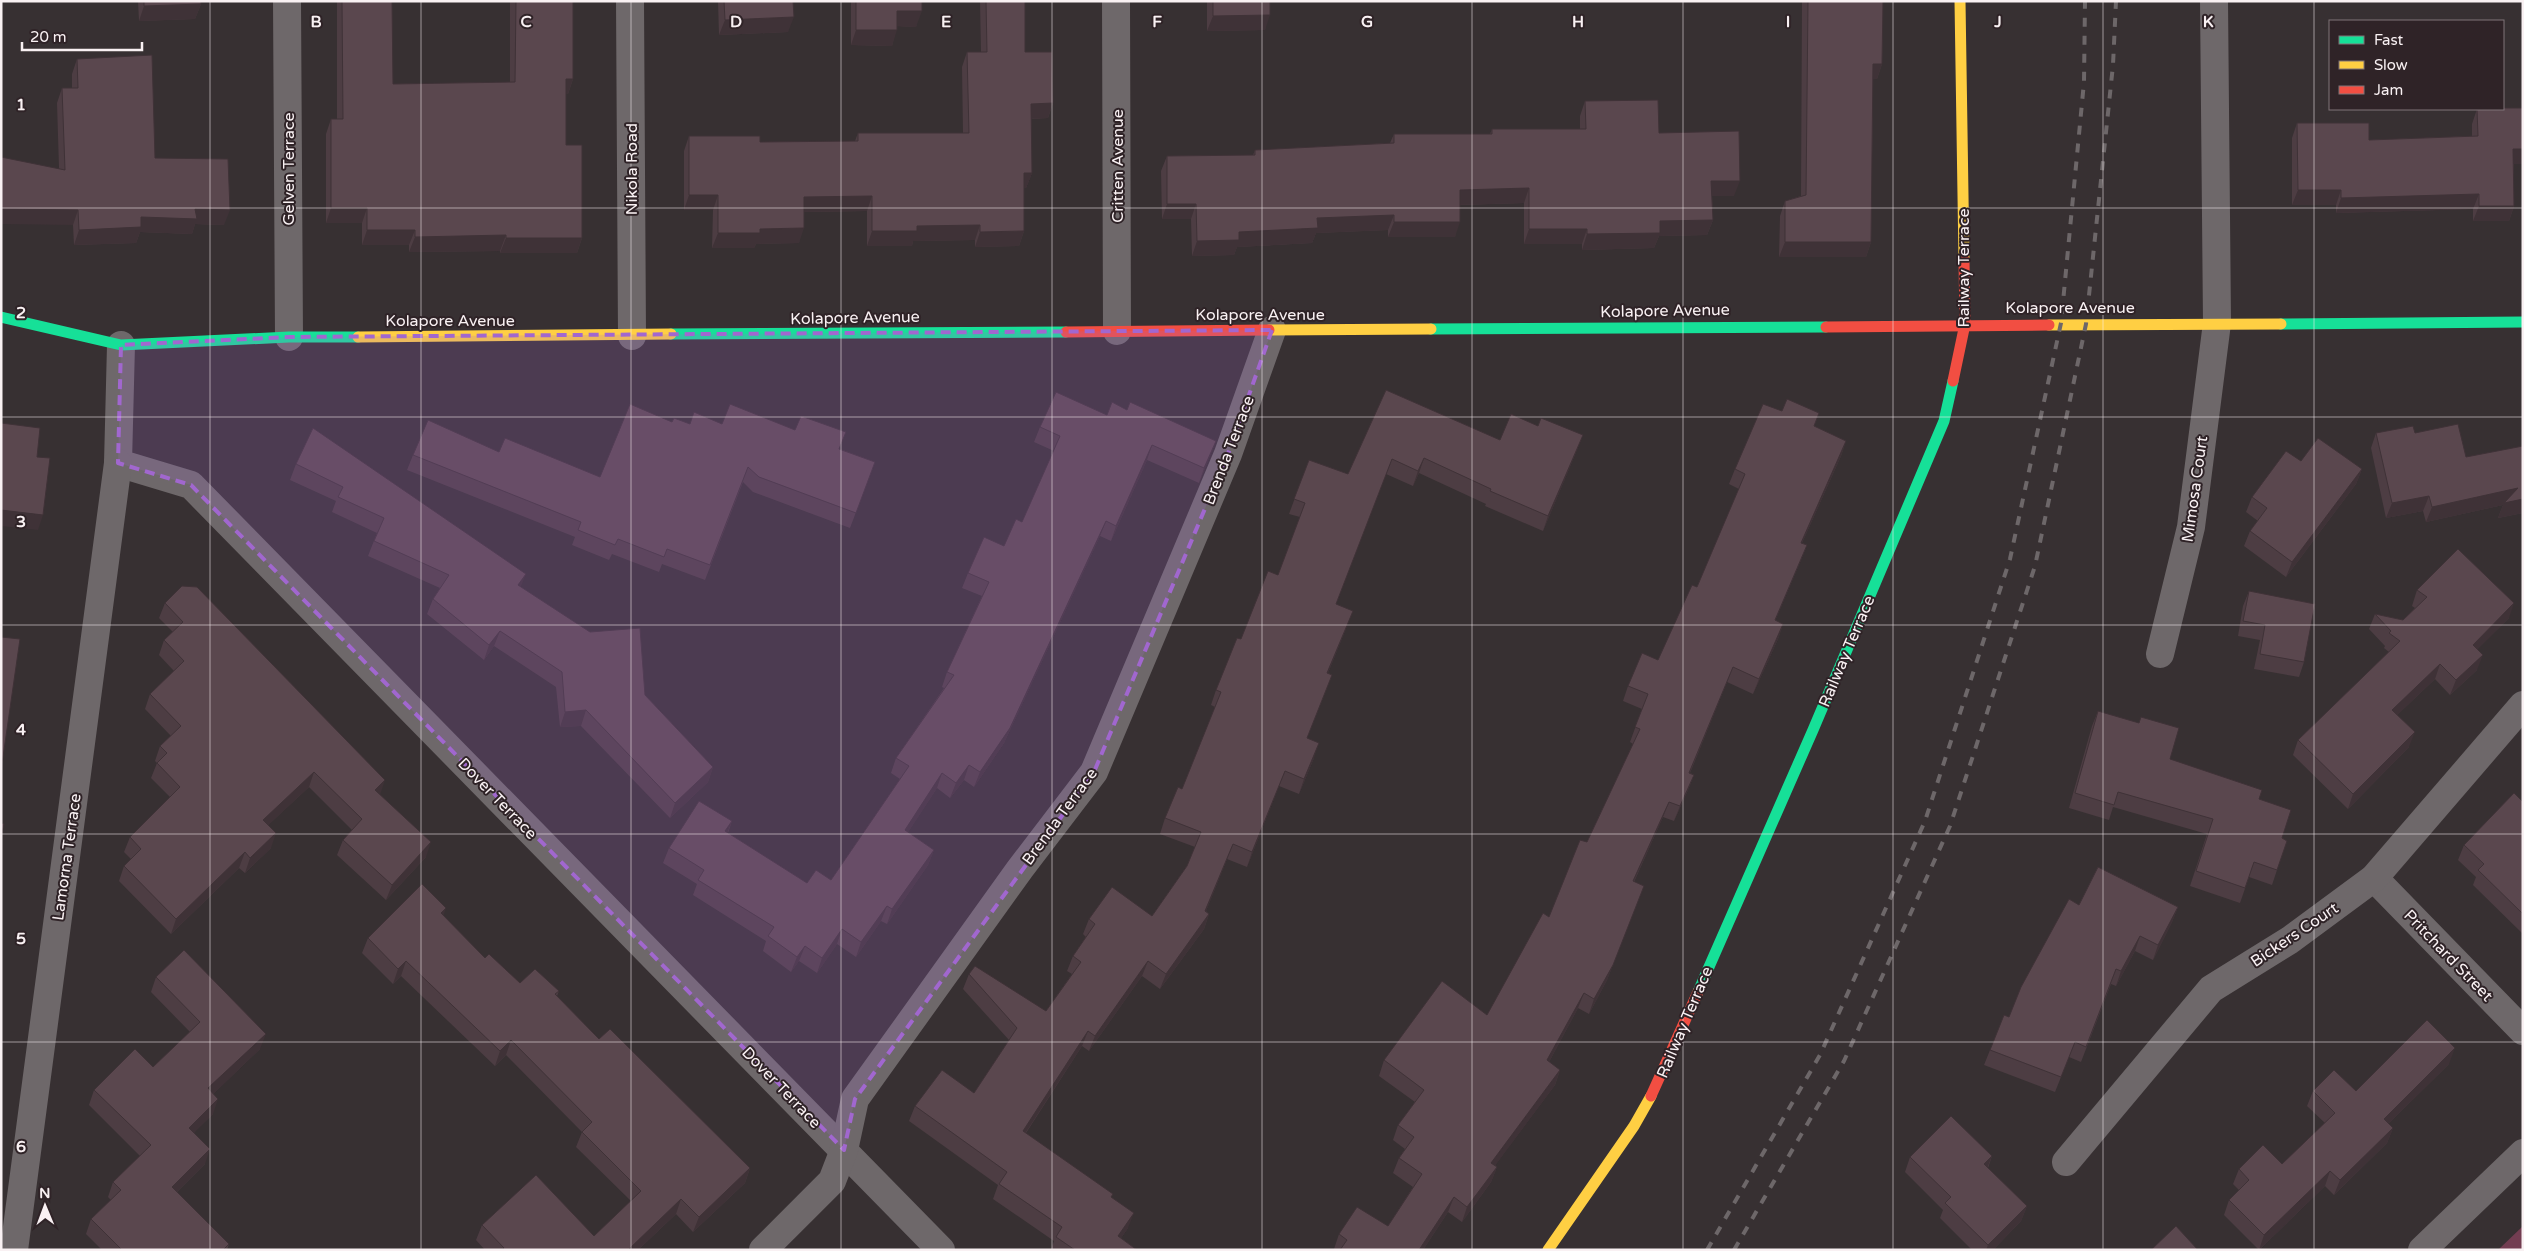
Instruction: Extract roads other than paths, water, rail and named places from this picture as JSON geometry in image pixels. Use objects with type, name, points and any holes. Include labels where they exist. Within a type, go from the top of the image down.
[{"type":"street","name":"Gelven Terrace","points":[[287,1],[289,337]]},
{"type":"street","name":"Nikola Road","points":[[630,1],[632,336]]},
{"type":"street","name":"Critten Avenue","points":[[1116,1],[1118,330]]},
{"type":"street","name":"Railway Terrace","points":[[1548,1250],[1634,1126],[1658,1083],[1813,730],[1944,421],[1965,324],[1960,1]]},
{"type":"street","points":[[2214,1],[2216,323]]},
{"type":"street","name":"Kolapore Avenue","points":[[1,317],[121,345],[289,337],[632,336],[1118,330],[1965,324],[2523,322]]},
{"type":"street","name":"Mimosa Court","points":[[2160,654],[2190,527],[2216,323]]},
{"type":"street","name":"Brenda Terrace","points":[[763,1250],[832,1181],[844,1150],[855,1099],[1020,869],[1094,772],[1228,454],[1272,330]]},
{"type":"street","points":[[118,463],[121,345]]},
{"type":"street","name":"Dover Terrace","points":[[118,463],[191,485],[942,1250]]},
{"type":"street","name":"Lamorna Terrace","points":[[14,1250],[118,463]]},
{"type":"street","name":"Bickers Court","points":[[2066,1162],[2211,989],[2290,940],[2374,878],[2523,705]]},
{"type":"street","name":"Pritchard Street","points":[[2374,878],[2523,1031]]},
{"type":"street","points":[[2422,1250],[2523,1152]]},
{"type":"railway","points":[[1707,1250],[1820,1055],[1925,821],[2010,559],[2061,323],[2084,82],[2085,1]]},
{"type":"railway","points":[[1734,1250],[1844,1061],[1950,826],[2035,566],[2086,324],[2113,65],[2116,1]]}]
